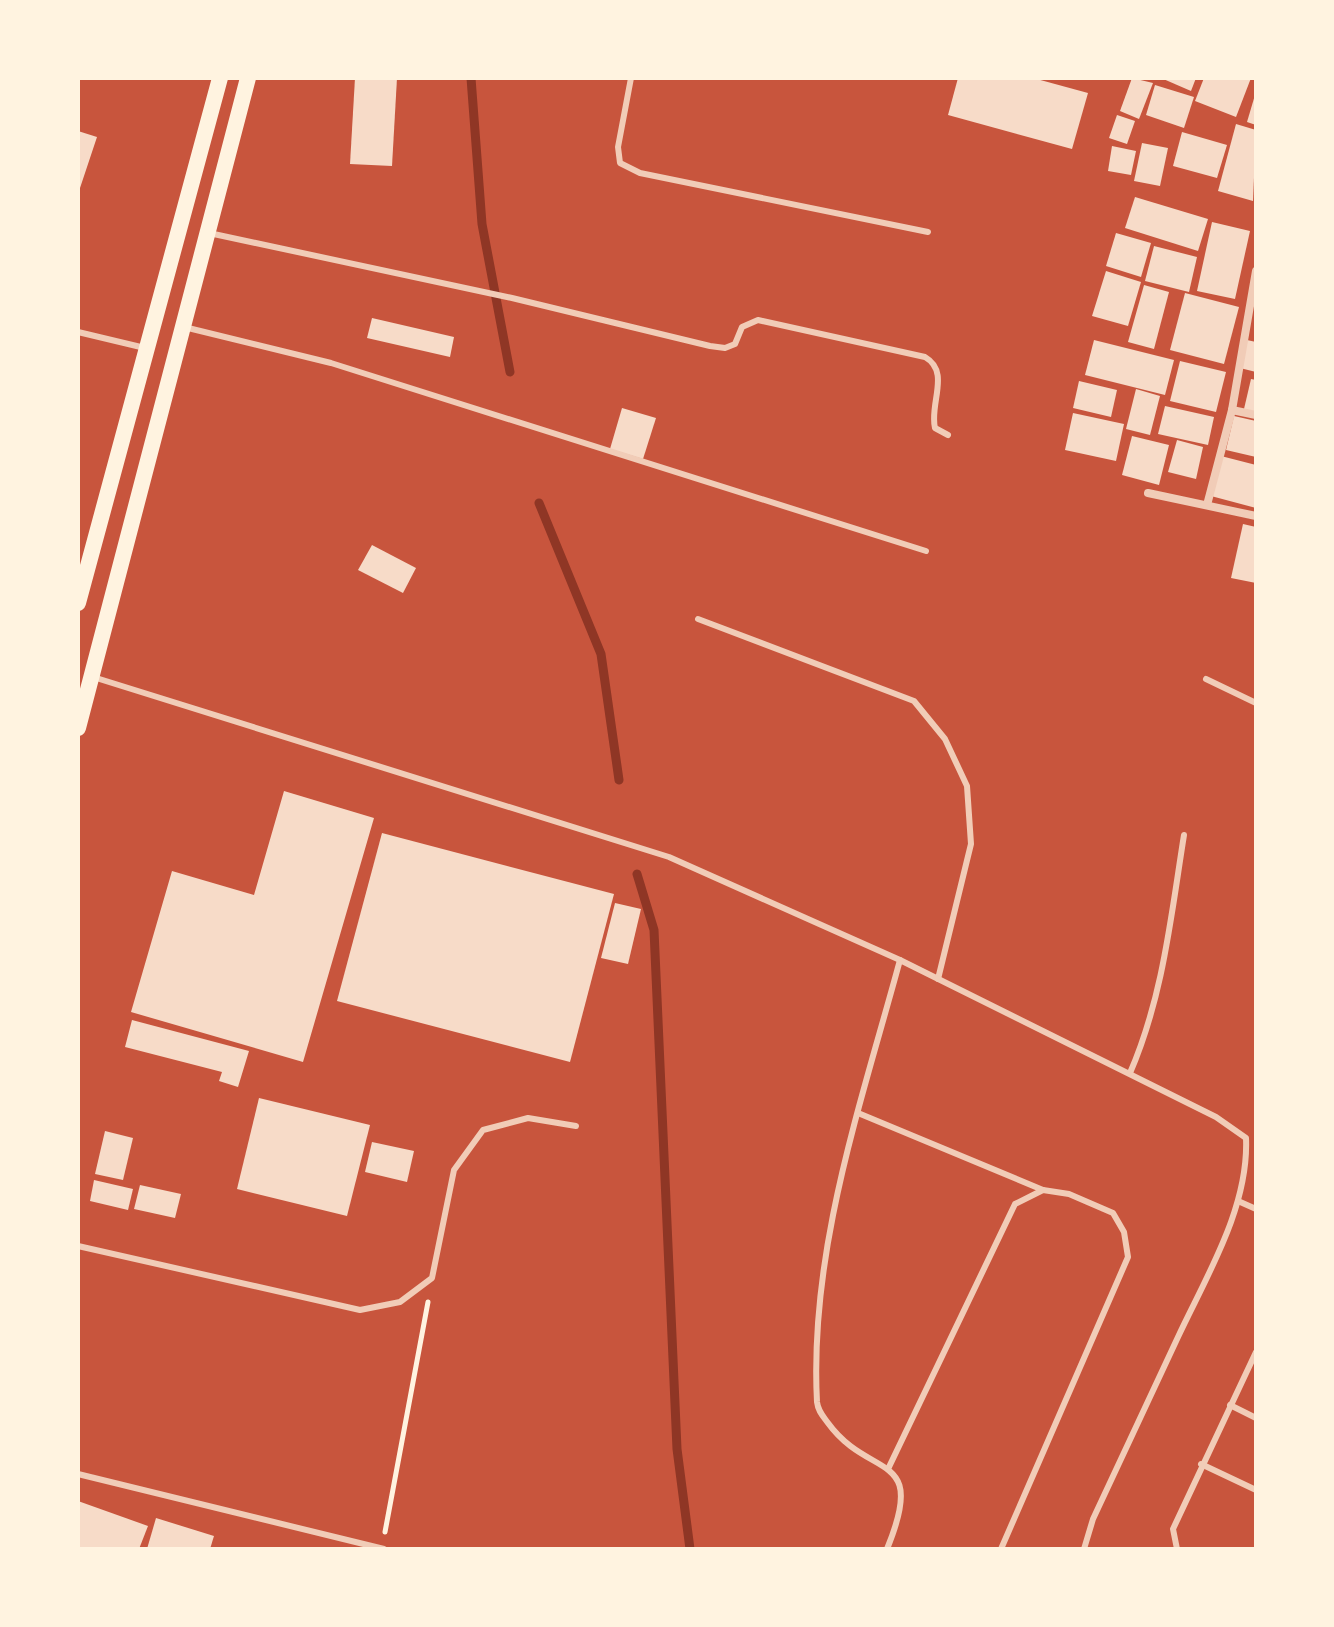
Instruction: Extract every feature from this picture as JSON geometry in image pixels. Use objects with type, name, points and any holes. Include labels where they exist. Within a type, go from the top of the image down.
[{"type":"main road","points":[[78,603],[220,78]]},
{"type":"main road","points":[[78,728],[248,78]]},
{"type":"street","points":[[1207,505],[1232,410],[1256,271]]},
{"type":"street","points":[[1232,410],[1256,415]]},
{"type":"street","points":[[1148,493],[1256,516]]},
{"type":"lane","points":[[631,78],[618,147],[620,163],[640,173],[928,232]]},
{"type":"lane","points":[[207,232],[725,348],[735,344],[747,322],[758,320],[925,357],[935,362],[939,374],[932,416],[935,428],[948,435]]},
{"type":"lane","points":[[184,327],[317,360],[926,551]]},
{"type":"lane","points":[[78,332],[148,349]]},
{"type":"lane","points":[[698,619],[914,701],[945,739],[967,786],[971,844],[938,979]]},
{"type":"lane","points":[[93,677],[451,786],[608,841],[669,857],[900,960],[1130,1073],[1216,1117],[1256,1142]]},
{"type":"lane","points":[[1206,679],[1256,703]]},
{"type":"lane","points":[[1130,1073],[1147,1034],[1160,987],[1184,835]]},
{"type":"lane","points":[[887,1549],[901,1514],[901,1486],[889,1467],[840,1438],[818,1408],[815,1360],[827,1243],[858,1113],[900,960]]},
{"type":"lane","points":[[858,1113],[1043,1190],[1069,1194],[1113,1213],[1124,1232],[1128,1257],[1001,1549]]},
{"type":"lane","points":[[78,1246],[360,1310],[400,1302],[432,1278],[454,1170],[483,1130],[528,1118],[576,1126]]},
{"type":"lane","points":[[1084,1549],[1093,1519],[1211,1267],[1238,1201],[1248,1171],[1246,1138]]},
{"type":"lane","points":[[889,1467],[1015,1204],[1043,1190]]},
{"type":"lane","points":[[1238,1201],[1256,1209]]},
{"type":"lane","points":[[1177,1549],[1173,1529],[1256,1352]]},
{"type":"lane","points":[[1230,1405],[1256,1418]]},
{"type":"lane","points":[[1201,1464],[1256,1490]]},
{"type":"lane","points":[[78,1474],[383,1549]]},
{"type":"path","points":[[383,1549],[432,1278]]},
{"type":"building","points":[[355,78],[397,78],[392,166],[350,164]]},
{"type":"building","points":[[958,78],[1033,78],[1088,93],[1072,149],[948,115]]},
{"type":"building","points":[[1132,78],[1153,83],[1139,119],[1120,111]]},
{"type":"building","points":[[1161,78],[1196,78],[1191,91]]},
{"type":"building","points":[[1204,78],[1251,78],[1236,117],[1195,101]]},
{"type":"building","points":[[1155,85],[1194,97],[1184,128],[1146,115]]},
{"type":"building","points":[[1256,96],[1256,125],[1247,122]]},
{"type":"building","points":[[1117,115],[1135,121],[1127,144],[1109,138]]},
{"type":"building","points":[[1236,124],[1256,130],[1253,201],[1218,191]]},
{"type":"building","points":[[78,131],[97,137],[79,191],[78,191]]},
{"type":"building","points":[[1182,132],[1227,145],[1217,178],[1173,166]]},
{"type":"building","points":[[1142,143],[1168,148],[1160,186],[1134,181]]},
{"type":"building","points":[[1112,146],[1136,151],[1131,175],[1108,171]]},
{"type":"building","points":[[1135,197],[1208,219],[1198,251],[1125,228]]},
{"type":"building","points":[[1212,222],[1250,231],[1235,299],[1197,291]]},
{"type":"building","points":[[1116,233],[1151,243],[1141,277],[1106,266]]},
{"type":"building","points":[[1154,246],[1197,257],[1189,292],[1145,281]]},
{"type":"building","points":[[1106,271],[1141,282],[1128,326],[1092,316]]},
{"type":"building","points":[[1144,285],[1169,292],[1154,349],[1128,342]]},
{"type":"building","points":[[1185,293],[1239,307],[1224,364],[1170,350]]},
{"type":"building","points":[[372,318],[454,337],[450,357],[367,338]]},
{"type":"building","points":[[1094,340],[1174,360],[1165,395],[1085,375]]},
{"type":"building","points":[[1247,340],[1256,342],[1256,372],[1240,368]]},
{"type":"building","points":[[1180,361],[1226,372],[1216,412],[1170,401]]},
{"type":"building","points":[[1251,379],[1256,380],[1256,412],[1244,409]]},
{"type":"building","points":[[1079,381],[1117,390],[1111,417],[1073,408]]},
{"type":"building","points":[[1136,389],[1160,396],[1150,435],[1126,429]]},
{"type":"building","points":[[1165,406],[1214,417],[1208,445],[1158,434]]},
{"type":"building","points":[[622,408],[656,418],[643,459],[610,449]]},
{"type":"building","points":[[1073,413],[1124,424],[1116,461],[1065,450]]},
{"type":"building","points":[[1234,416],[1256,421],[1256,457],[1226,450]]},
{"type":"building","points":[[1132,436],[1169,445],[1159,485],[1122,475]]},
{"type":"building","points":[[1177,440],[1203,447],[1196,479],[1168,472]]},
{"type":"building","points":[[1221,456],[1256,465],[1256,508],[1211,496]]},
{"type":"building","points":[[1243,524],[1256,527],[1256,583],[1231,578]]},
{"type":"building","points":[[372,545],[416,568],[403,593],[358,570]]},
{"type":"building","points":[[284,791],[374,818],[303,1062],[131,1012],[172,871],[254,895]]},
{"type":"building","points":[[382,833],[614,894],[570,1062],[337,1001]]},
{"type":"building","points":[[615,903],[641,909],[628,964],[601,958]]},
{"type":"building","points":[[132,1020],[249,1051],[238,1087],[219,1081],[222,1072],[125,1047]]},
{"type":"building","points":[[259,1098],[370,1125],[347,1216],[237,1189]]},
{"type":"building","points":[[105,1131],[133,1138],[123,1180],[95,1174]]},
{"type":"building","points":[[372,1142],[414,1151],[407,1182],[365,1172]]},
{"type":"building","points":[[94,1180],[133,1189],[128,1210],[90,1201]]},
{"type":"building","points":[[140,1185],[181,1194],[175,1218],[134,1209]]},
{"type":"building","points":[[78,1501],[148,1526],[139,1549],[78,1549]]},
{"type":"building","points":[[156,1518],[214,1536],[210,1549],[147,1549]]},
{"type":"waterway","points":[[471,78],[482,224],[510,372]]},
{"type":"waterway","points":[[539,503],[601,654],[619,780]]},
{"type":"waterway","points":[[637,874],[654,930],[677,1449],[690,1549]]}]
